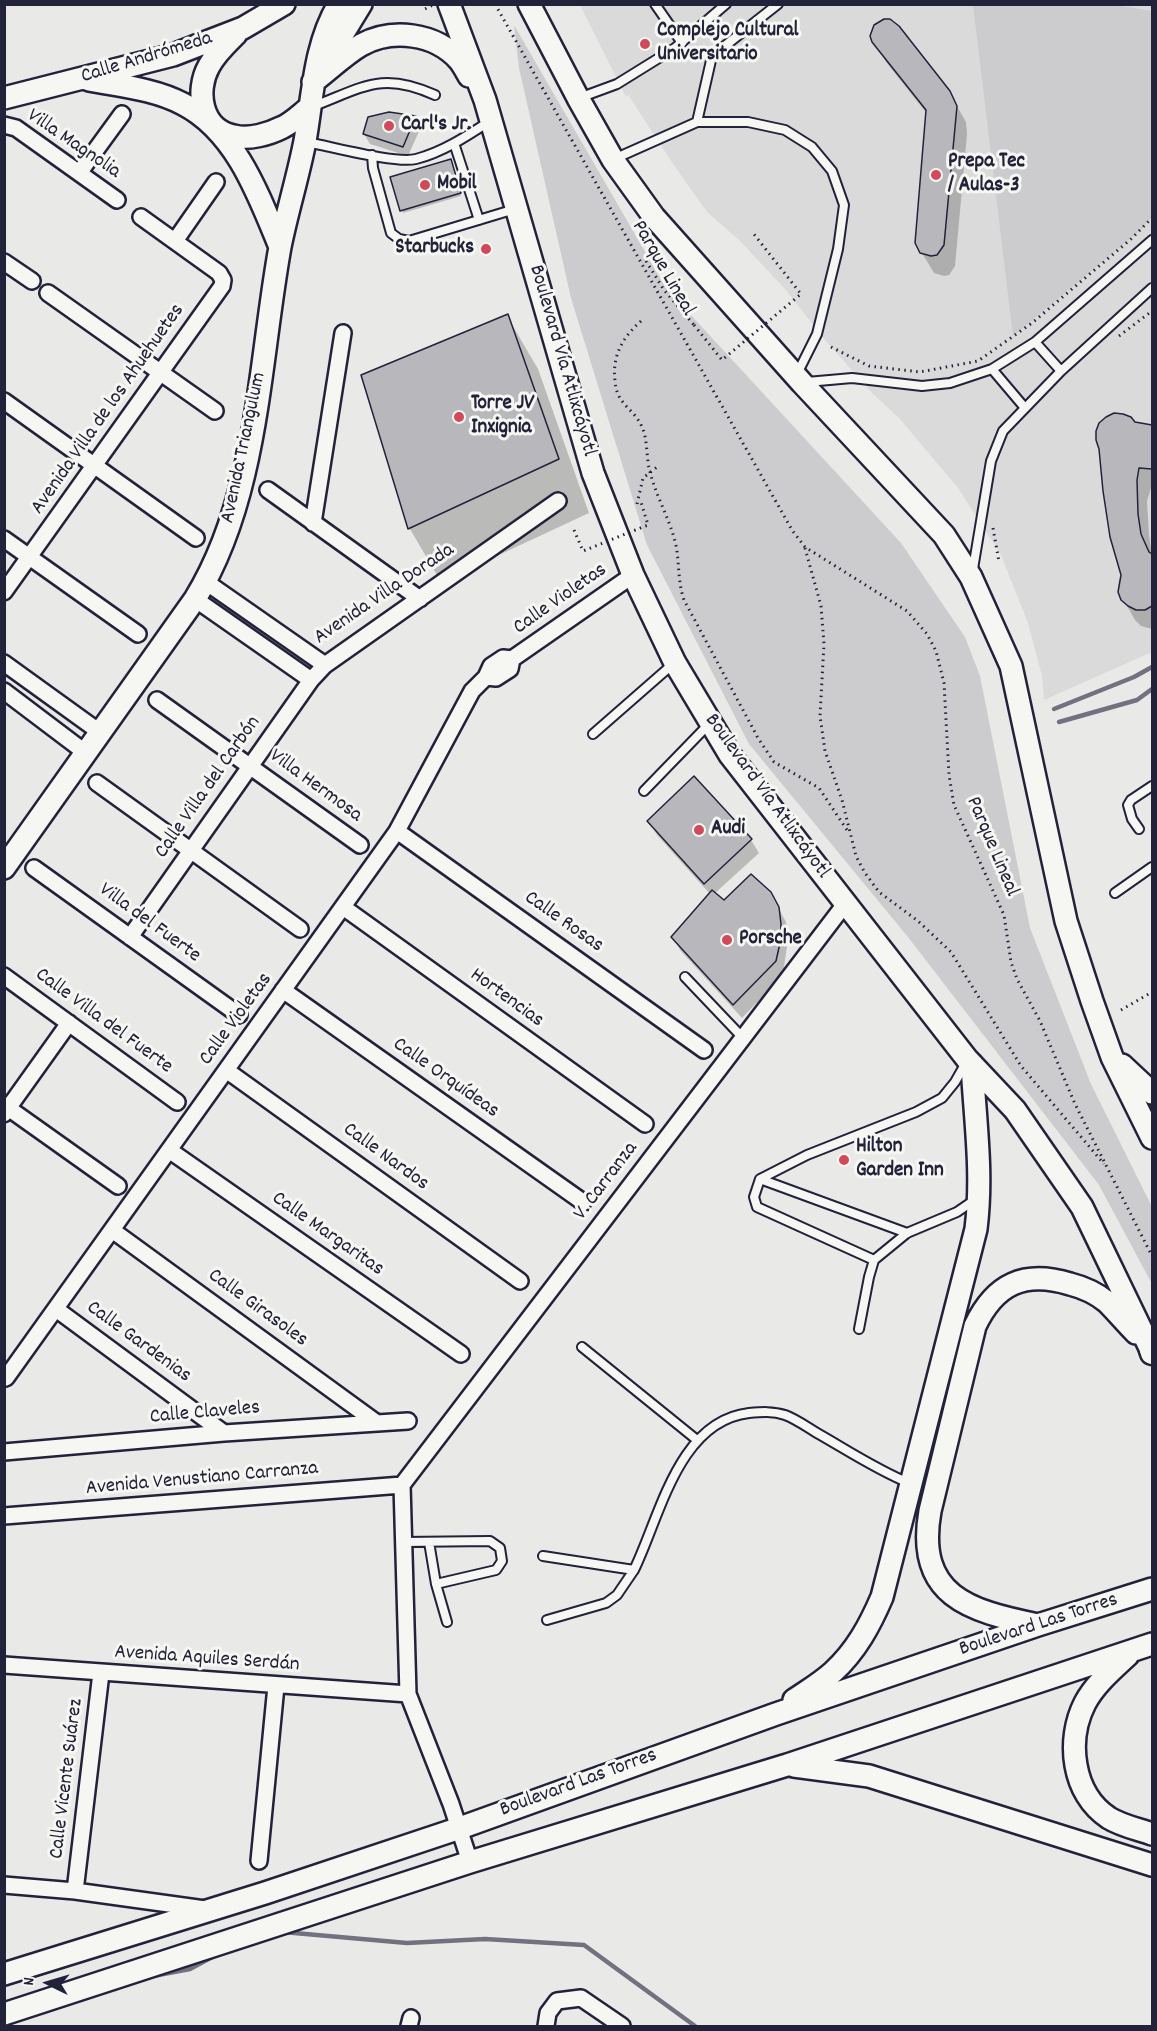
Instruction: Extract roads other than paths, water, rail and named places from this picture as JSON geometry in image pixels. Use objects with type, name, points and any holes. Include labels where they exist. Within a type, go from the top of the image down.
[{"type":"main road","name":"Calle Andrómeda","points":[[4,98],[173,55],[284,4]]},
{"type":"main road","points":[[313,82],[361,4]]},
{"type":"main road","name":"Boulevard Vía Atlixcáyotl","points":[[449,4],[488,110],[593,473],[633,575],[675,663],[730,755],[844,904],[970,1062],[1015,1110],[1082,1207],[1152,1352]]},
{"type":"main road","points":[[529,4],[613,160],[654,217],[799,379],[944,535],[972,577],[1011,666],[1066,921],[1112,1057],[1152,1138]]},
{"type":"main road","name":"Avenida Triangulum","points":[[4,868],[201,591],[232,522],[244,475],[280,247],[305,141],[313,82],[336,9]]},
{"type":"main road","points":[[256,18],[220,49],[208,66],[201,96],[204,111],[213,127],[236,155],[258,195],[280,247]]},
{"type":"main road","points":[[313,82],[361,45],[389,35],[425,38],[459,60],[488,110]]},
{"type":"main road","points":[[83,79],[152,92],[184,105],[213,127],[232,136],[256,136],[284,127],[309,108]]},
{"type":"main road","points":[[1112,1057],[1152,1093]]},
{"type":"main road","points":[[776,1714],[832,1672],[855,1647],[882,1597],[976,1229],[980,1196],[979,1160],[970,1062]]},
{"type":"main road","points":[[1038,1625],[985,1613],[951,1595],[939,1581],[927,1546],[930,1511],[975,1326],[982,1311],[993,1297],[1007,1286],[1024,1279],[1042,1278],[1076,1285],[1106,1302],[1152,1352]]},
{"type":"main road","name":"Boulevard Las Torres","points":[[4,1974],[211,1910],[459,1828],[776,1714],[1038,1625],[1152,1589]]},
{"type":"main road","name":"Boulevard Las Torres","points":[[4,2014],[470,1862],[787,1765],[1152,1644]]},
{"type":"main road","points":[[1130,1652],[1094,1689],[1085,1703],[1075,1737],[1075,1758],[1078,1778],[1086,1795],[1097,1808],[1110,1818],[1152,1834]]},
{"type":"main road","points":[[787,1765],[869,1776],[1152,1864]]},
{"type":"street","points":[[80,173],[122,114]]},
{"type":"street","name":"Villa Magnolia","points":[[4,125],[16,128],[117,200]]},
{"type":"street","points":[[141,217],[175,241],[216,182]]},
{"type":"street","name":"Avenida Villa de los Ahuehuetes","points":[[4,592],[222,286],[223,280],[219,273],[175,241]]},
{"type":"street","points":[[4,262],[32,281]]},
{"type":"street","points":[[48,293],[215,411]]},
{"type":"street","points":[[314,523],[343,333]]},
{"type":"street","points":[[4,401],[196,538]]},
{"type":"street","points":[[267,490],[420,599]]},
{"type":"street","name":"Avenida Villa Dorada","points":[[201,591],[325,665],[558,501]]},
{"type":"street","points":[[4,539],[138,634]]},
{"type":"street","name":"Calle Violetas","points":[[6,1378],[397,831],[471,691],[486,677],[491,666],[503,657],[512,659],[633,575]]},
{"type":"street","name":"Avenida Villa Dorada","points":[[201,591],[311,680]]},
{"type":"street","points":[[4,663],[100,733]]},
{"type":"street","name":"Calle Villa del Carbón","points":[[130,937],[311,680],[325,665]]},
{"type":"street","points":[[4,691],[86,753]]},
{"type":"street","name":"Villa Hermosa","points":[[157,700],[360,845]]},
{"type":"street","points":[[97,783],[300,929]]},
{"type":"street","name":"Calle Rosas","points":[[397,831],[704,1050]]},
{"type":"street","name":"Villa del Fuerte","points":[[34,868],[239,1015]]},
{"type":"street","name":"V. Carranza","points":[[402,1485],[844,904]]},
{"type":"street","name":"Hortencias","points":[[343,907],[645,1124]]},
{"type":"street","name":"Calle Villa del Fuerte","points":[[4,976],[177,1102]]},
{"type":"street","name":"Calle Orquídeas","points":[[283,990],[583,1202]]},
{"type":"street","points":[[69,1023],[6,1109],[118,1186]]},
{"type":"street","name":"Calle Nardos","points":[[226,1070],[520,1281]]},
{"type":"street","name":"Calle Margaritas","points":[[169,1150],[461,1354]]},
{"type":"street","name":"Calle Girasoles","points":[[112,1230],[377,1423]]},
{"type":"street","name":"Calle Gardenias","points":[[56,1309],[224,1433]]},
{"type":"street","name":"Calle Claveles","points":[[4,1452],[408,1420]]},
{"type":"street","points":[[402,1485],[408,1694],[470,1862]]},
{"type":"street","name":"Avenida Venustiano Carranza","points":[[4,1516],[402,1485]]},
{"type":"street","name":"Avenida Aquiles Serdán","points":[[4,1665],[408,1694]]},
{"type":"street","name":"Calle Vicente Suárez","points":[[75,1891],[101,1673]]},
{"type":"street","points":[[259,1861],[276,1686]]},
{"type":"street","points":[[4,1885],[75,1891],[211,1910]]},
{"type":"street","points":[[546,2026],[548,2013],[557,2001],[581,1998],[622,2026]]},
{"type":"lane","points":[[655,4],[682,43]]},
{"type":"lane","points":[[578,98],[617,84],[682,43],[726,4]]},
{"type":"lane","points":[[697,122],[712,56],[778,4]]},
{"type":"lane","points":[[309,108],[377,82],[415,86],[435,94]]},
{"type":"lane","points":[[305,141],[396,159],[414,159],[454,143],[488,110]]},
{"type":"lane","points":[[613,160],[697,122],[748,122],[785,130],[812,147],[832,171],[844,205],[838,249],[817,334],[799,379],[852,378],[922,386],[950,383],[992,369],[1035,342],[1152,240]]},
{"type":"lane","points":[[454,143],[479,220]]},
{"type":"lane","points":[[372,155],[373,168],[391,233],[399,239],[409,241],[517,209]]},
{"type":"lane","points":[[972,577],[991,461],[1003,431],[1061,371],[1152,288]]},
{"type":"lane","points":[[1035,342],[1061,371]]},
{"type":"lane","points":[[992,369],[1025,408]]},
{"type":"lane","points":[[593,734],[675,663]]},
{"type":"lane","points":[[644,790],[710,723]]},
{"type":"lane","points":[[1139,829],[1132,819],[1128,805],[1131,800],[1152,786]]},
{"type":"lane","points":[[1115,892],[1152,867]]},
{"type":"lane","points":[[685,977],[743,1038]]},
{"type":"lane","points":[[874,1260],[757,1207],[754,1197],[760,1179],[807,1155],[916,1112],[942,1098],[970,1062]]},
{"type":"lane","points":[[760,1179],[908,1233]]},
{"type":"lane","points":[[859,1329],[874,1260],[908,1233],[957,1212],[980,1196]]},
{"type":"lane","points":[[582,1347],[697,1440]]},
{"type":"lane","points":[[547,1620],[606,1603],[617,1594],[634,1570],[670,1483],[697,1440],[706,1431],[735,1415],[766,1412],[786,1415],[888,1474],[910,1484]]},
{"type":"lane","points":[[403,1542],[490,1541],[500,1548],[502,1561],[496,1570],[436,1584]]},
{"type":"lane","points":[[429,1542],[436,1584],[447,1622]]},
{"type":"lane","points":[[543,1556],[634,1570]]},
{"type":"waterway","points":[[1054,709],[1134,677],[1152,667]]},
{"type":"waterway","points":[[1059,722],[1137,700],[1152,689]]},
{"type":"waterway","points":[[283,1932],[407,1943],[485,1939],[584,1945],[695,2026]]},
{"type":"waterway","points":[[153,1976],[190,1969],[216,1955]]},
{"type":"place","name":"Complejo Cultural Universitario","points":[[645,44]]},
{"type":"place","name":"Carl's Jr.","points":[[389,126]]},
{"type":"place","name":"Prepa Tec / Aulas-3","points":[[936,175]]},
{"type":"place","name":"Mobil","points":[[425,185]]},
{"type":"place","name":"Starbucks","points":[[486,249]]},
{"type":"place","name":"Torre JV Inxignia","points":[[459,417]]},
{"type":"place","name":"Audi","points":[[699,830]]},
{"type":"place","name":"Porsche","points":[[727,940]]},
{"type":"place","name":"Hilton Garden Inn","points":[[844,1160]]}]
